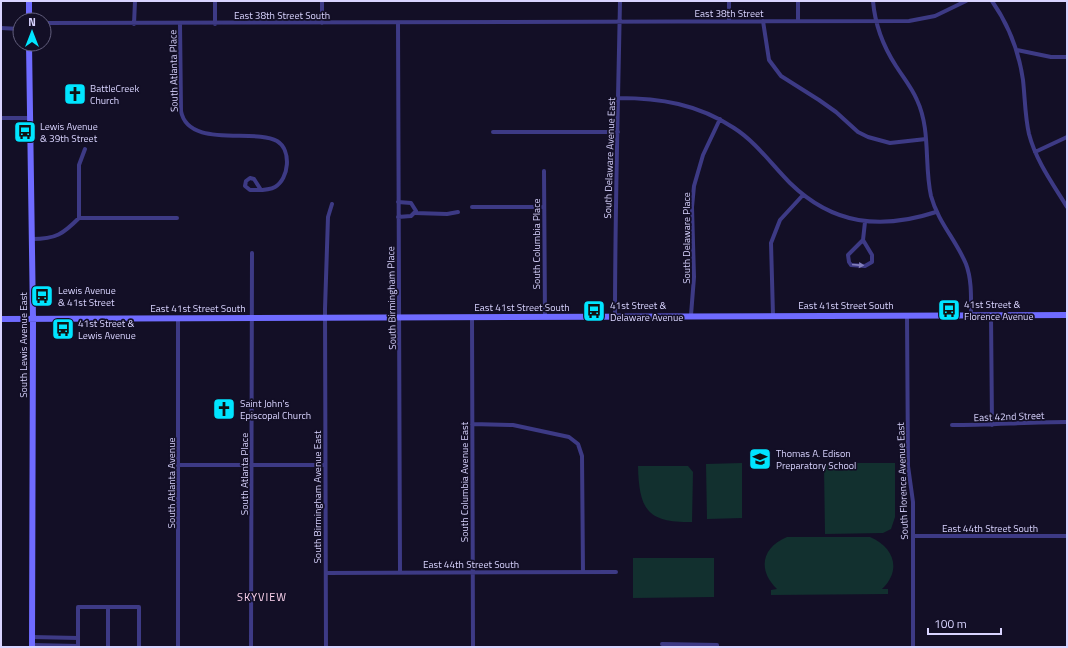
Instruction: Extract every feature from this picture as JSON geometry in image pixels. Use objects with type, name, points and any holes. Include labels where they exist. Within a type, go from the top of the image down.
[{"type":"main road","points":[[29,1],[29,12]]},
{"type":"main road","name":"South Lewis Avenue East","points":[[29,52],[33,320],[32,646]]},
{"type":"main road","name":"East 41st Street South","points":[[1,319],[691,315],[1067,315]]},
{"type":"street","points":[[134,24],[135,1]]},
{"type":"street","points":[[215,1],[215,24]]},
{"type":"street","points":[[322,1],[322,23]]},
{"type":"street","name":"South Delaware Avenue East","points":[[615,316],[614,228],[618,132],[620,1]]},
{"type":"street","points":[[729,1],[729,21]]},
{"type":"street","points":[[798,1],[798,21]]},
{"type":"street","points":[[873,1],[876,21],[887,51],[917,100],[924,122],[929,183],[936,212],[965,263],[970,280],[971,315]]},
{"type":"street","name":"East 38th Street","points":[[519,21],[917,20],[937,15],[966,1]]},
{"type":"street","points":[[992,1],[1003,19],[1017,50],[1023,79],[1029,134],[1035,152],[1067,207]]},
{"type":"street","name":"East 38th Street South","points":[[52,23],[215,24],[519,21]]},
{"type":"street","points":[[763,21],[769,60],[781,76],[836,112],[858,132],[868,137],[890,143],[926,139]]},
{"type":"street","name":"South Birmingham Place","points":[[398,23],[400,572]]},
{"type":"street","name":"South Atlanta Place","points":[[180,24],[181,111],[184,122],[191,128],[200,132],[241,137],[270,138],[279,142],[286,153],[287,163],[283,178],[274,188],[261,190]]},
{"type":"street","points":[[1,28],[12,29]]},
{"type":"street","points":[[1017,50],[1051,57],[1067,57]]},
{"type":"street","points":[[618,98],[666,100],[695,108],[720,119],[747,137],[803,195],[834,212],[865,222],[896,222],[936,212]]},
{"type":"street","points":[[1,118],[30,118]]},
{"type":"street","name":"South Delaware Place","points":[[691,315],[694,277],[692,207],[694,186],[702,155],[720,119]]},
{"type":"street","points":[[493,132],[618,132]]},
{"type":"street","points":[[1035,152],[1067,137]]},
{"type":"street","points":[[79,218],[79,165],[85,149]]},
{"type":"street","name":"South Columbia Place","points":[[544,171],[545,317]]},
{"type":"street","points":[[773,315],[771,243],[780,220],[803,195]]},
{"type":"street","points":[[398,202],[411,203],[416,207],[415,213]]},
{"type":"street","name":"South Birmingham Avenue East","points":[[326,647],[325,318],[328,217],[332,204]]},
{"type":"street","points":[[472,208],[544,206]]},
{"type":"street","points":[[398,217],[411,216],[415,213],[447,214],[458,212]]},
{"type":"street","points":[[32,239],[55,237],[64,232],[79,218],[177,218]]},
{"type":"street","points":[[863,240],[848,255],[851,265],[865,266],[872,262],[872,255],[863,240],[865,222]]},
{"type":"street","name":"South Atlanta Place","points":[[252,253],[252,647]]},
{"type":"street","name":"South Florence Avenue East","points":[[907,315],[908,466],[913,502],[913,647]]},
{"type":"street","points":[[991,315],[992,425]]},
{"type":"street","name":"South Columbia Avenue East","points":[[472,317],[473,647]]},
{"type":"street","name":"South Atlanta Avenue","points":[[178,318],[178,647]]},
{"type":"street","name":"East 42nd Street","points":[[952,425],[1067,422]]},
{"type":"street","points":[[472,424],[513,425],[569,437],[578,444],[582,456],[583,572]]},
{"type":"street","points":[[179,465],[326,465]]},
{"type":"street","name":"East 44th Street South","points":[[913,536],[1067,536]]},
{"type":"street","name":"East 44th Street South","points":[[326,572],[616,572]]},
{"type":"street","points":[[32,646],[78,646],[78,607],[139,607],[139,647]]},
{"type":"street","points":[[108,607],[108,647]]},
{"type":"street","points":[[32,637],[78,638]]},
{"type":"street","points":[[662,644],[717,646]]},
{"type":"green space","points":[[742,463],[742,518],[707,519],[706,464]]},
{"type":"green space","points":[[829,463],[895,463],[895,517],[891,529],[883,533],[825,534],[824,467]]},
{"type":"green space","points":[[638,466],[688,466],[693,472],[692,522],[665,520],[655,516],[648,510],[641,493]]},
{"type":"green space","points":[[787,537],[870,537],[878,541],[890,553],[892,560],[892,574],[882,589],[888,589],[888,594],[771,595],[771,590],[777,589],[767,574],[765,560],[772,547]]},
{"type":"green space","points":[[633,558],[714,558],[714,597],[633,598]]},
{"type":"place","name":"BattleCreek Church","points":[[75,94]]},
{"type":"place","name":"Lewis Avenue & 39th Street","points":[[25,132]]},
{"type":"place","name":"Lewis Avenue & 41st Street","points":[[42,296]]},
{"type":"place","name":"41st Street & Florence Avenue","points":[[949,310]]},
{"type":"place","name":"41st Street & Delaware Avenue","points":[[594,311]]},
{"type":"place","name":"41st Street & Lewis Avenue","points":[[63,329]]},
{"type":"place","name":"Saint John's Episcopal Church","points":[[224,409]]},
{"type":"place","name":"Thomas A. Edison Preparatory School","points":[[760,459]]},
{"type":"district","name":"SKYVIEW","points":[[262,597]]}]
